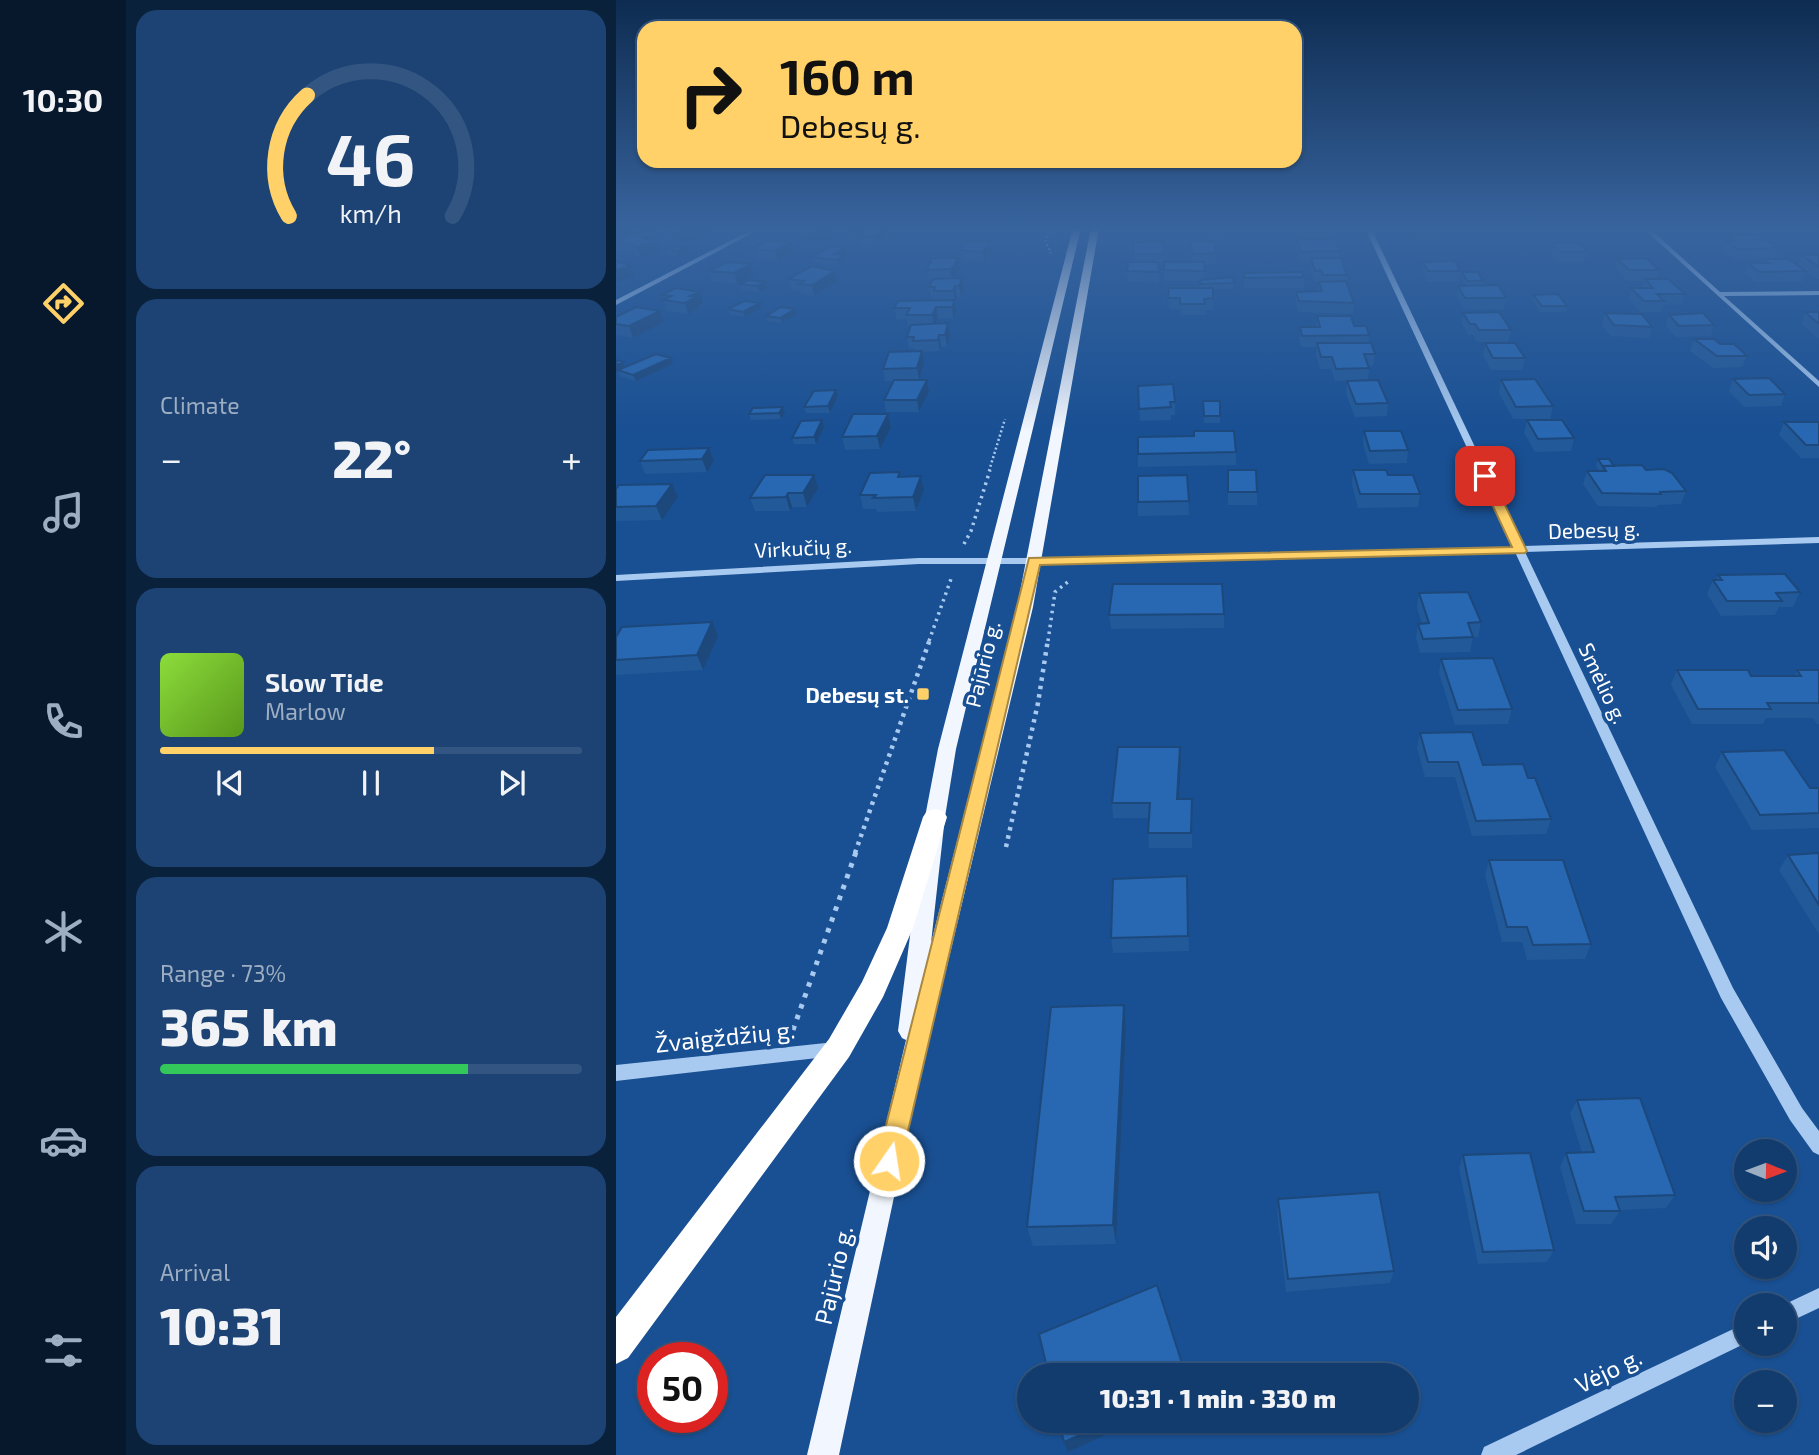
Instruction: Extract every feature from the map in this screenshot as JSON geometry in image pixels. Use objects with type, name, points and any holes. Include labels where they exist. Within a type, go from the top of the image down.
[{"type":"highway","points":[[616,1346],[839,1048],[873,989],[900,928],[935,817]]},
{"type":"main road","name":"Pajūrio g.","points":[[901,1108],[935,817],[947,749],[992,561],[1061,296]]},
{"type":"main road","name":"Pajūrio g.","points":[[823,1455],[901,1108],[1034,561],[1083,296]]},
{"type":"street","name":"Smėlio g.","points":[[1400,296],[1727,993],[1796,1114],[1819,1146]]},
{"type":"street","points":[[1719,296],[1819,385]]},
{"type":"street","name":"Debesų g.","points":[[992,561],[1521,551],[1819,540]]},
{"type":"street","name":"Virkučių g.","points":[[616,578],[776,567],[992,561]]},
{"type":"street","name":"Žvaigždžių g.","points":[[616,1073],[839,1048]]},
{"type":"street","points":[[1797,1308],[1819,1298]]},
{"type":"street","name":"Vėjo g.","points":[[1492,1455],[1734,1339]]},
{"type":"path","points":[[785,1054],[953,573]]},
{"type":"path","points":[[1006,847],[1038,703],[1055,592]]},
{"type":"building","points":[[671,296],[696,297],[685,303],[663,300]]},
{"type":"building","points":[[1213,296],[1204,299],[1205,304],[1180,304],[1180,298],[1168,298]]},
{"type":"building","points":[[1297,296],[1351,296],[1354,303],[1299,301]]},
{"type":"building","points":[[1464,296],[1506,298],[1465,298]]},
{"type":"building","points":[[1534,296],[1559,296],[1567,306],[1542,306]]},
{"type":"building","points":[[1639,296],[1659,296],[1664,301],[1644,301]]},
{"type":"building","points":[[955,300],[952,307],[936,307],[932,315],[906,315],[910,308],[894,308],[898,301]]},
{"type":"building","points":[[744,301],[760,303],[743,312],[728,309]]},
{"type":"building","points":[[636,307],[660,311],[629,326],[616,324],[616,317]]},
{"type":"building","points":[[781,307],[795,309],[780,318],[766,316]]},
{"type":"building","points":[[1499,312],[1511,330],[1479,330],[1475,324],[1470,324],[1463,313]]},
{"type":"building","points":[[1805,312],[1819,312],[1819,324]]},
{"type":"building","points":[[1605,313],[1642,314],[1652,327],[1614,325]]},
{"type":"building","points":[[1703,313],[1714,325],[1679,326],[1669,315]]},
{"type":"building","points":[[1317,316],[1351,316],[1354,326],[1366,326],[1369,335],[1302,336],[1300,327],[1320,327]]},
{"type":"building","points":[[948,323],[945,335],[939,335],[938,340],[913,341],[914,337],[907,337],[911,325]]},
{"type":"building","points":[[1694,339],[1714,339],[1720,344],[1734,344],[1747,356],[1717,356]]},
{"type":"building","points":[[1317,343],[1371,343],[1375,354],[1364,354],[1369,368],[1336,369],[1332,357],[1321,357]]},
{"type":"building","points":[[1485,343],[1515,343],[1525,358],[1493,358]]},
{"type":"building","points":[[922,351],[917,368],[883,369],[889,352]]},
{"type":"building","points":[[656,354],[671,358],[633,375],[618,370]]},
{"type":"building","points":[[1769,378],[1785,394],[1749,395],[1733,379]]},
{"type":"building","points":[[1535,379],[1553,406],[1516,407],[1501,380]]},
{"type":"building","points":[[894,380],[927,380],[917,400],[884,400]]},
{"type":"building","points":[[1378,380],[1388,403],[1356,404],[1347,381]]},
{"type":"building","points":[[1173,384],[1175,402],[1170,402],[1171,407],[1139,409],[1138,386]]},
{"type":"building","points":[[836,390],[828,406],[804,407],[814,391]]},
{"type":"building","points":[[1203,401],[1220,401],[1220,416],[1204,416]]},
{"type":"building","points":[[783,407],[779,413],[749,414],[753,408]]},
{"type":"building","points":[[853,414],[888,414],[877,436],[842,437]]},
{"type":"building","points":[[822,420],[814,437],[792,438],[801,421]]},
{"type":"building","points":[[1527,420],[1562,420],[1574,438],[1538,439]]},
{"type":"building","points":[[1784,422],[1819,422],[1819,445],[1806,445]]},
{"type":"building","points":[[1194,431],[1234,431],[1236,452],[1138,454],[1138,437],[1194,436]]},
{"type":"building","points":[[1364,431],[1401,431],[1408,450],[1370,451]]},
{"type":"building","points":[[709,448],[702,459],[640,461],[648,450]]},
{"type":"building","points":[[1598,459],[1609,459],[1614,466],[1603,467]]},
{"type":"building","points":[[1642,465],[1646,470],[1664,469],[1672,473],[1686,491],[1660,492],[1661,494],[1602,493],[1587,471],[1606,471],[1603,466]]},
{"type":"building","points":[[1228,470],[1256,470],[1257,492],[1228,492]]},
{"type":"building","points":[[1353,470],[1386,470],[1388,475],[1413,475],[1420,494],[1360,494]]},
{"type":"building","points":[[900,472],[898,477],[921,476],[913,497],[873,498],[876,495],[860,495],[870,473]]},
{"type":"building","points":[[765,475],[814,475],[803,493],[788,493],[786,497],[750,498]]},
{"type":"building","points":[[1187,475],[1189,501],[1138,502],[1138,476]]},
{"type":"building","points":[[672,484],[656,506],[616,507],[616,489],[619,485]]},
{"type":"building","points":[[1785,574],[1800,592],[1776,593],[1782,601],[1727,601],[1713,580],[1722,580],[1718,575]]},
{"type":"building","points":[[1113,584],[1222,584],[1224,614],[1109,615]]},
{"type":"building","points":[[1468,592],[1481,622],[1468,623],[1473,637],[1423,639],[1418,624],[1429,623],[1419,593]]},
{"type":"building","points":[[712,622],[697,655],[616,660],[616,637],[622,627]]},
{"type":"building","points":[[1493,658],[1512,709],[1458,710],[1441,659]]},
{"type":"building","points":[[1677,670],[1748,670],[1751,676],[1801,676],[1797,670],[1819,670],[1819,703],[1767,703],[1771,709],[1698,709]]},
{"type":"building","points":[[1472,732],[1483,765],[1523,764],[1528,778],[1535,778],[1551,819],[1476,821],[1458,762],[1428,762],[1420,733]]},
{"type":"building","points":[[1118,747],[1180,747],[1177,799],[1192,799],[1191,833],[1148,833],[1150,803],[1112,803]]},
{"type":"building","points":[[1784,750],[1810,788],[1819,788],[1819,813],[1760,815],[1722,752]]},
{"type":"building","points":[[1819,853],[1819,905],[1788,855]]},
{"type":"building","points":[[1489,860],[1563,860],[1591,944],[1533,945],[1527,927],[1507,927]]},
{"type":"building","points":[[1187,876],[1188,936],[1111,938],[1113,879]]},
{"type":"building","points":[[1124,1005],[1113,1225],[1027,1227],[1051,1007]]},
{"type":"building","points":[[1640,1098],[1675,1195],[1615,1197],[1620,1211],[1584,1211],[1566,1153],[1594,1152],[1577,1100]]},
{"type":"building","points":[[1530,1153],[1554,1250],[1483,1252],[1463,1155]]},
{"type":"building","points":[[1379,1192],[1394,1271],[1288,1279],[1278,1199]]},
{"type":"building","points":[[1157,1285],[1182,1363],[1046,1363],[1039,1334]]},
{"type":"building","points":[[1062,1433],[1084,1433],[1064,1442]]},
{"type":"place","name":"Debesų st.","points":[[923,694]]},
{"type":"route","points":[[889,1161],[1034,561],[1521,551],[1485,476]]}]
